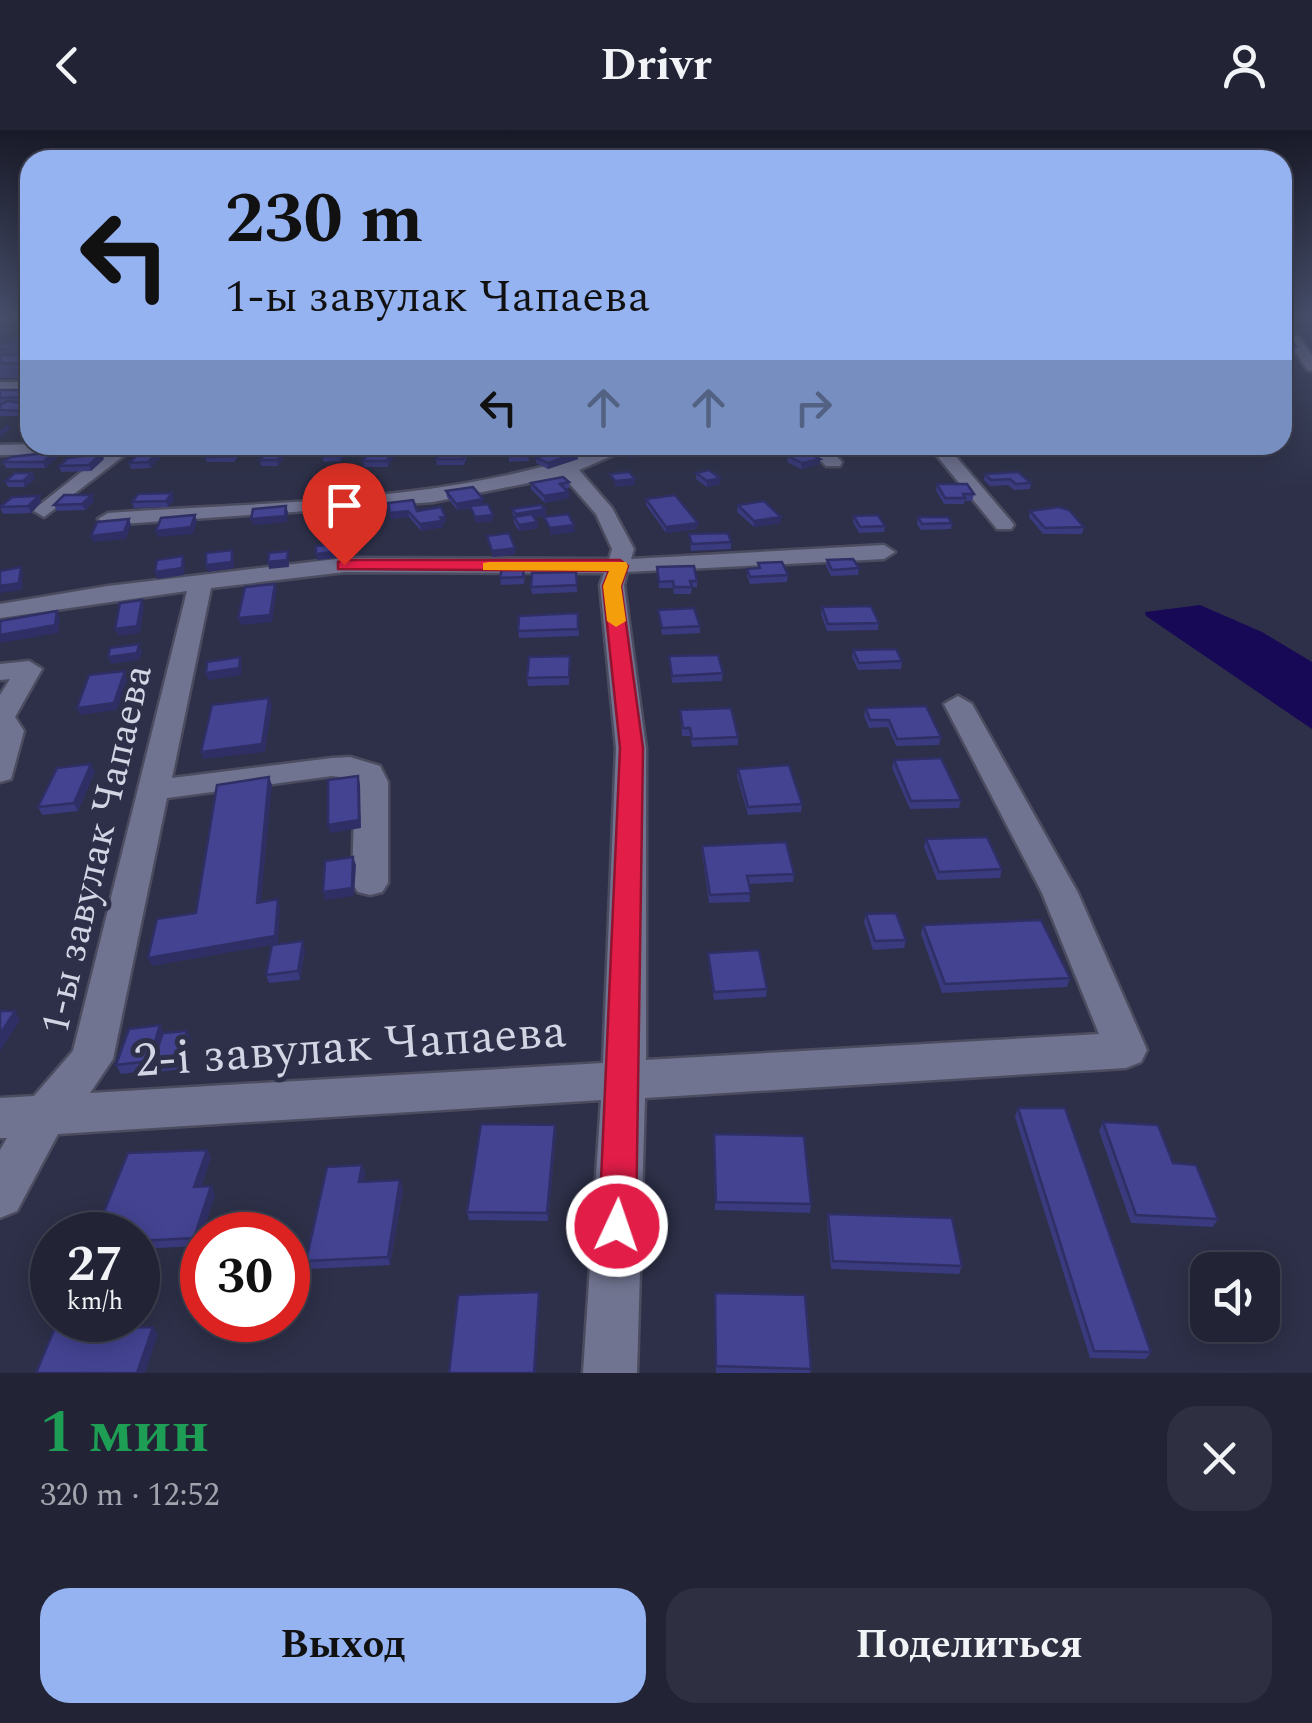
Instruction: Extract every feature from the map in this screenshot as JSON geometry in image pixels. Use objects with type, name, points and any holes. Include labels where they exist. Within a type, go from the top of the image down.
[{"type":"street","points":[[44,511],[114,455]]},
{"type":"street","points":[[108,519],[434,496],[567,468],[601,455]]},
{"type":"street","points":[[826,455],[834,462]]},
{"type":"street","points":[[945,455],[1004,525]]},
{"type":"street","points":[[567,468],[605,512],[623,548],[612,586],[631,748],[624,1078],[610,1373]]},
{"type":"street","points":[[0,611],[108,592],[344,565],[620,566],[884,552]]},
{"type":"street","name":"1-ы завулак Чапаева","points":[[0,1195],[21,1118],[92,1059],[200,584]]},
{"type":"street","points":[[0,672],[28,668],[1,716],[9,731],[0,772]]},
{"type":"street","name":"2-і завулак Чапаева","points":[[21,1118],[1126,1050],[1060,893],[958,704]]},
{"type":"street","points":[[152,790],[332,767],[361,769],[369,773],[372,782],[370,883]]},
{"type":"shaded area","points":[[1200,605],[1262,632],[1312,662],[1312,729],[1145,612]]},
{"type":"building","points":[[0,390],[20,390],[20,397],[0,398]]},
{"type":"building","points":[[8,401],[20,403],[20,411],[0,410],[0,405]]},
{"type":"building","points":[[51,455],[43,462],[3,462],[11,457]]},
{"type":"building","points":[[100,455],[89,465],[59,466],[68,458]]},
{"type":"building","points":[[137,455],[155,455],[148,462],[129,463]]},
{"type":"building","points":[[264,455],[280,455],[277,460],[260,460]]},
{"type":"building","points":[[366,455],[390,455],[387,461],[363,461]]},
{"type":"building","points":[[437,455],[464,455],[463,459],[436,459]]},
{"type":"building","points":[[545,455],[571,455],[548,463],[536,458]]},
{"type":"building","points":[[812,455],[820,459],[802,463],[788,456]]},
{"type":"building","points":[[709,470],[720,478],[707,481],[696,473]]},
{"type":"building","points":[[629,472],[635,479],[615,481],[610,474]]},
{"type":"building","points":[[1018,472],[1031,483],[991,480],[985,474]]},
{"type":"building","points":[[15,473],[32,473],[23,481],[5,481]]},
{"type":"building","points":[[563,477],[569,482],[560,484],[568,492],[544,496],[531,483]]},
{"type":"building","points":[[937,484],[967,484],[974,494],[945,498]]},
{"type":"building","points":[[473,487],[483,499],[456,504],[446,491]]},
{"type":"building","points":[[172,493],[166,501],[132,502],[138,494]]},
{"type":"building","points":[[64,495],[92,495],[82,504],[54,505]]},
{"type":"building","points":[[675,495],[698,523],[666,527],[646,499]]},
{"type":"building","points":[[39,496],[28,506],[0,507],[12,497]]},
{"type":"building","points":[[413,500],[417,511],[441,507],[445,516],[440,517],[442,521],[420,524],[408,511],[390,513],[388,503]]},
{"type":"building","points":[[764,501],[781,517],[754,521],[738,505]]},
{"type":"building","points":[[488,504],[493,515],[475,517],[470,506]]},
{"type":"building","points":[[541,505],[545,509],[516,514],[512,509]]},
{"type":"building","points":[[286,506],[285,516],[251,519],[253,509]]},
{"type":"building","points":[[1059,507],[1069,510],[1084,527],[1045,528],[1030,511]]},
{"type":"building","points":[[532,514],[537,522],[519,525],[514,517]]},
{"type":"building","points":[[568,514],[574,525],[550,528],[544,517]]},
{"type":"building","points":[[195,515],[191,527],[156,531],[161,518]]},
{"type":"building","points":[[878,515],[885,526],[860,527],[854,516]]},
{"type":"building","points":[[918,517],[948,517],[952,523],[922,524]]},
{"type":"building","points":[[129,519],[124,532],[91,536],[97,522]]},
{"type":"building","points":[[509,533],[515,548],[492,551],[487,536]]},
{"type":"building","points":[[728,533],[731,542],[692,544],[689,534]]},
{"type":"building","points":[[348,543],[348,550],[316,554],[316,546]]},
{"type":"building","points":[[232,550],[232,562],[206,565],[206,553]]},
{"type":"building","points":[[288,551],[287,560],[268,562],[269,553]]},
{"type":"building","points":[[183,556],[182,568],[155,572],[157,560]]},
{"type":"building","points":[[853,559],[859,568],[832,570],[827,560]]},
{"type":"building","points":[[782,562],[788,575],[750,577],[747,569],[760,568],[758,563]]},
{"type":"building","points":[[524,566],[523,577],[500,578],[502,567]]},
{"type":"building","points":[[694,566],[697,581],[690,581],[692,587],[674,587],[673,581],[659,582],[657,567]]},
{"type":"building","points":[[21,567],[19,583],[0,586],[0,571]]},
{"type":"building","points":[[576,572],[577,585],[531,587],[532,573]]},
{"type":"building","points":[[275,584],[270,615],[238,618],[245,587]]},
{"type":"building","points":[[142,600],[137,626],[115,629],[120,603]]},
{"type":"building","points":[[871,606],[879,623],[828,624],[822,607]]},
{"type":"building","points":[[694,608],[700,626],[662,628],[658,610]]},
{"type":"building","points":[[57,611],[55,625],[0,635],[0,621]]},
{"type":"building","points":[[578,613],[578,629],[518,631],[519,616]]},
{"type":"building","points":[[139,644],[137,653],[108,657],[110,648]]},
{"type":"building","points":[[896,649],[902,661],[859,663],[853,650]]},
{"type":"building","points":[[718,655],[723,673],[672,676],[669,656]]},
{"type":"building","points":[[570,656],[569,677],[527,678],[529,657]]},
{"type":"building","points":[[240,657],[239,668],[206,673],[207,662]]},
{"type":"building","points":[[125,671],[114,703],[77,708],[89,675]]},
{"type":"building","points":[[269,698],[262,744],[201,752],[212,705]]},
{"type":"building","points":[[926,706],[941,737],[897,739],[889,720],[870,720],[866,708]]},
{"type":"building","points":[[731,708],[738,737],[692,739],[690,728],[683,728],[680,710]]},
{"type":"building","points":[[941,758],[961,800],[911,801],[894,760]]},
{"type":"building","points":[[91,764],[74,803],[38,807],[57,768]]},
{"type":"building","points":[[789,765],[802,804],[748,807],[738,769]]},
{"type":"building","points":[[358,776],[359,820],[328,825],[328,780]]},
{"type":"building","points":[[269,777],[257,903],[278,899],[275,936],[148,958],[157,919],[196,913],[217,785]]},
{"type":"building","points":[[987,837],[1002,869],[939,872],[926,839]]},
{"type":"building","points":[[786,842],[794,874],[747,876],[751,893],[710,895],[702,846]]},
{"type":"building","points":[[353,857],[352,888],[323,892],[325,861]]},
{"type":"building","points":[[896,913],[906,940],[875,941],[866,914]]},
{"type":"building","points":[[1041,920],[1070,978],[945,984],[923,925]]},
{"type":"building","points":[[303,941],[298,971],[266,975],[272,945]]},
{"type":"building","points":[[759,950],[767,989],[714,992],[708,953]]},
{"type":"building","points":[[0,1011],[15,1011],[0,1034]]},
{"type":"building","points":[[160,1025],[149,1061],[116,1065],[129,1029]]},
{"type":"building","points":[[187,1031],[178,1061],[152,1064],[163,1033]]},
{"type":"building","points":[[1018,1108],[1065,1108],[1151,1352],[1094,1351]]},
{"type":"building","points":[[1103,1122],[1158,1125],[1173,1163],[1196,1165],[1218,1219],[1136,1215]]},
{"type":"building","points":[[481,1124],[555,1125],[547,1213],[467,1212]]},
{"type":"building","points":[[714,1134],[804,1136],[811,1204],[716,1202]]},
{"type":"building","points":[[207,1150],[194,1187],[211,1186],[202,1212],[180,1212],[180,1239],[160,1240],[160,1212],[104,1212],[128,1153]]},
{"type":"building","points":[[362,1165],[359,1182],[400,1180],[388,1257],[310,1261],[310,1243],[327,1167]]},
{"type":"building","points":[[828,1214],[952,1218],[962,1266],[833,1261]]},
{"type":"building","points":[[539,1292],[534,1373],[449,1373],[458,1295]]},
{"type":"building","points":[[715,1293],[805,1295],[811,1369],[716,1366]]},
{"type":"building","points":[[49,1342],[148,1342],[137,1373],[36,1373]]},
{"type":"slow traffic","points":[[489,567],[620,566],[612,586],[616,621]]},
{"type":"route","points":[[344,565],[620,566],[612,586],[631,748],[617,1226]]}]
